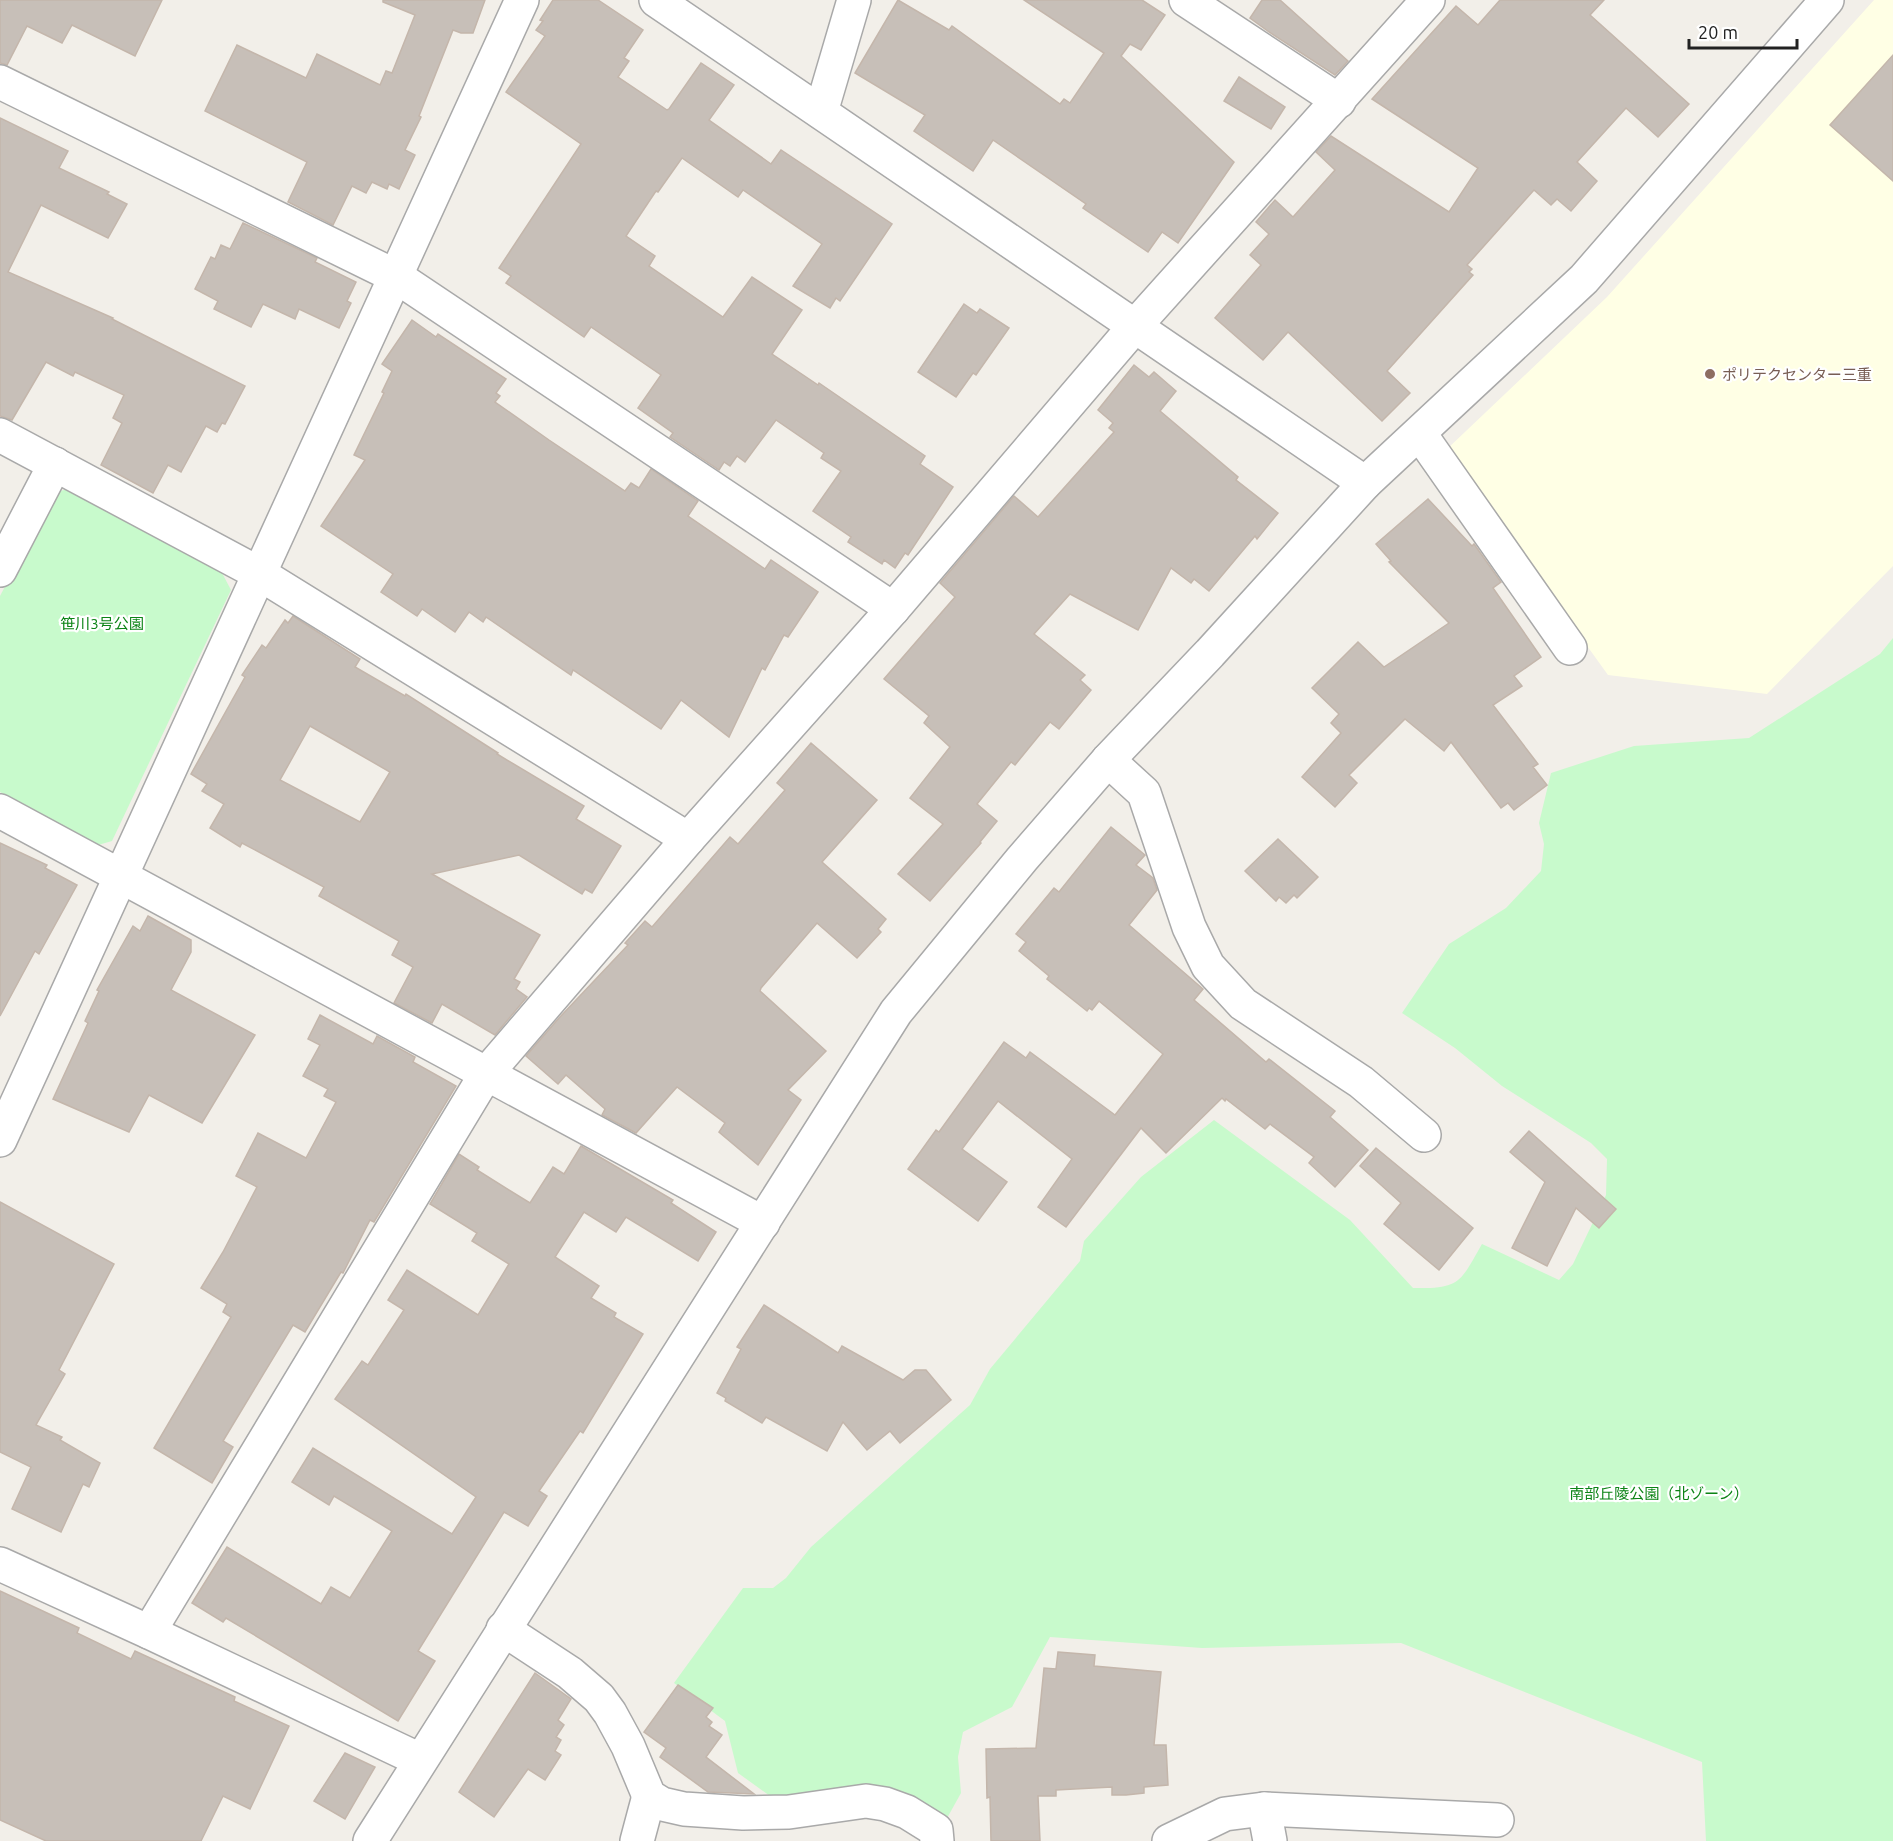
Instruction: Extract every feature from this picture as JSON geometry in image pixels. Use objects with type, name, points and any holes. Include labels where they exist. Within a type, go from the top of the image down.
[{"type":"street","points":[[0,1140],[12,1081],[120,876],[397,277],[522,0]]},
{"type":"street","points":[[656,0],[1365,483]]},
{"type":"street","points":[[821,112],[855,0]]},
{"type":"street","points":[[1186,0],[1339,100]]},
{"type":"street","points":[[149,1632],[486,1074],[688,839],[893,609],[1136,326],[1428,0]]},
{"type":"street","points":[[370,1841],[896,1012],[1022,859],[1108,760],[1210,653],[1365,483],[1584,279],[1827,0]]},
{"type":"street","points":[[0,82],[397,277],[893,609]]},
{"type":"street","points":[[1420,434],[1570,648]]},
{"type":"street","points":[[0,435],[260,574],[688,839]]},
{"type":"street","points":[[0,570],[55,464]]},
{"type":"street","points":[[1108,760],[1144,793],[1189,927],[1209,966],[1243,1004],[1361,1082],[1424,1135]]},
{"type":"street","points":[[0,811],[763,1223]]},
{"type":"street","points":[[0,1564],[420,1760]]},
{"type":"street","points":[[503,1629],[570,1673],[599,1698],[628,1746],[649,1796],[662,1804],[684,1809],[743,1814],[789,1812],[849,1802],[875,1802],[907,1812],[942,1837]]},
{"type":"street","points":[[637,1841],[649,1796]]},
{"type":"street","points":[[1264,1809],[1269,1841]]},
{"type":"street","points":[[1169,1841],[1225,1814],[1264,1809],[1497,1820]]},
{"type":"shaded area","name":"ポリテクセンター三重","points":[[1874,0],[1893,0],[1893,566],[1767,694],[1608,675],[1446,450],[1607,297]]},
{"type":"green space","name":"笹川3号公園","points":[[69,489],[221,571],[231,590],[112,841],[98,845],[0,792],[0,596],[55,492]]},
{"type":"green space","name":"南部丘陵公園（北ゾーン）","points":[[1893,638],[1893,1841],[1706,1841],[1702,1762],[1401,1643],[1202,1648],[1050,1637],[1012,1707],[963,1732],[958,1757],[961,1793],[946,1820],[777,1801],[738,1773],[725,1721],[674,1683],[743,1588],[773,1588],[786,1578],[811,1547],[970,1405],[990,1369],[1080,1261],[1084,1241],[1141,1177],[1214,1120],[1350,1220],[1413,1288],[1441,1287],[1457,1281],[1469,1267],[1482,1244],[1559,1280],[1573,1264],[1606,1195],[1607,1159],[1591,1143],[1502,1086],[1455,1048],[1402,1013],[1449,944],[1506,908],[1541,871],[1544,844],[1539,823],[1551,773],[1634,746],[1749,738],[1880,654]]},
{"type":"building","points":[[0,0],[162,0],[135,56],[72,25],[62,43],[27,26],[7,65],[0,63]]},
{"type":"building","points":[[383,0],[485,0],[473,33],[453,30],[419,116],[421,117],[405,150],[415,155],[399,189],[389,184],[387,189],[372,182],[366,193],[352,186],[333,225],[288,202],[307,162],[205,111],[237,45],[306,78],[317,54],[380,85],[386,71],[392,73],[415,15],[383,2]]},
{"type":"building","points":[[553,0],[598,0],[643,30],[624,58],[629,61],[618,77],[667,110],[701,63],[734,85],[709,120],[771,164],[781,150],[892,224],[840,301],[836,298],[830,308],[793,286],[822,244],[743,190],[738,197],[682,158],[658,192],[656,191],[626,236],[655,256],[649,266],[723,317],[752,277],[802,310],[772,354],[818,385],[819,383],[925,456],[920,464],[953,487],[908,555],[905,553],[895,568],[884,560],[882,564],[848,542],[851,537],[813,511],[841,471],[821,458],[824,453],[776,420],[745,462],[737,456],[730,466],[724,462],[719,470],[670,437],[673,433],[638,408],[661,375],[591,327],[584,337],[506,283],[511,276],[499,268],[581,144],[506,92],[545,36],[536,30]]},
{"type":"building","points":[[898,0],[949,30],[952,26],[1060,104],[1064,99],[1070,103],[1104,53],[1024,0],[1142,0],[1165,15],[1141,50],[1130,44],[1121,56],[1234,162],[1178,243],[1162,232],[1148,252],[1083,208],[1086,204],[993,140],[973,171],[914,131],[925,115],[855,73]]},
{"type":"building","points":[[1262,0],[1280,0],[1348,61],[1335,75],[1269,32],[1250,18]]},
{"type":"building","points":[[1500,0],[1604,0],[1590,15],[1689,104],[1658,137],[1626,108],[1577,162],[1597,181],[1571,211],[1557,199],[1551,205],[1534,190],[1467,265],[1472,269],[1469,272],[1473,275],[1387,371],[1410,393],[1382,421],[1288,332],[1263,360],[1215,318],[1261,265],[1250,255],[1269,234],[1256,222],[1275,200],[1293,217],[1335,170],[1316,152],[1331,136],[1449,212],[1478,168],[1372,99],[1456,6],[1478,25]]},
{"type":"building","points":[[1893,55],[1893,181],[1830,125]]},
{"type":"building","points":[[1239,77],[1285,107],[1271,129],[1224,101]]},
{"type":"building","points":[[0,118],[68,151],[59,168],[109,192],[107,194],[127,204],[108,238],[41,205],[8,272],[113,318],[245,386],[225,424],[222,423],[217,432],[206,426],[181,472],[168,465],[153,493],[101,465],[122,423],[113,418],[124,395],[75,372],[73,376],[46,362],[12,420],[0,416]]},
{"type":"building","points":[[243,223],[317,258],[315,262],[356,282],[347,301],[351,303],[339,328],[299,309],[295,319],[263,304],[251,327],[214,309],[218,301],[195,289],[211,257],[215,259],[221,245],[230,249]]},
{"type":"building","points":[[964,304],[977,313],[980,309],[1009,328],[976,375],[973,373],[956,397],[918,372]]},
{"type":"building","points":[[412,320],[436,337],[438,334],[506,379],[496,393],[500,396],[495,402],[625,491],[631,483],[639,488],[651,469],[698,501],[688,516],[765,569],[771,560],[818,592],[788,637],[784,635],[765,670],[762,668],[729,737],[681,700],[661,729],[573,670],[571,675],[486,617],[483,622],[469,612],[455,632],[422,609],[417,616],[381,592],[393,574],[321,526],[365,460],[354,455],[392,371],[382,364]]},
{"type":"building","points":[[1134,365],[1149,377],[1154,372],[1176,391],[1160,411],[1238,477],[1236,480],[1278,513],[1257,539],[1255,536],[1209,591],[1194,579],[1191,583],[1171,568],[1138,630],[1070,594],[1034,634],[1085,675],[1080,680],[1091,690],[1059,729],[1050,722],[1015,765],[1011,762],[977,804],[997,821],[981,843],[930,901],[898,874],[943,824],[910,798],[950,747],[924,723],[929,716],[884,679],[955,597],[940,583],[1014,496],[1038,517],[1114,432],[1109,428],[1113,423],[1098,410]]},
{"type":"building","points":[[1428,499],[1472,546],[1474,544],[1501,582],[1493,588],[1541,657],[1514,676],[1522,686],[1493,705],[1538,764],[1533,767],[1547,785],[1514,810],[1508,803],[1501,808],[1451,742],[1444,751],[1405,719],[1349,775],[1357,783],[1335,807],[1302,777],[1341,733],[1331,723],[1339,714],[1312,688],[1358,642],[1384,667],[1449,623],[1389,562],[1391,561],[1376,544]]},
{"type":"building","points":[[293,616],[360,659],[355,667],[405,696],[406,694],[497,754],[584,806],[576,819],[621,846],[592,893],[585,889],[582,894],[519,855],[432,874],[540,935],[514,979],[520,982],[516,989],[527,997],[495,1035],[442,1004],[432,1023],[394,1003],[413,967],[392,955],[399,941],[319,896],[324,887],[242,843],[240,847],[210,828],[224,804],[202,791],[207,784],[191,774],[245,677],[242,675],[262,645],[266,648],[285,620],[288,623]],"holes":[[[310,726],[390,772],[360,822],[280,780]]]},
{"type":"building","points":[[811,743],[877,800],[822,862],[886,919],[878,929],[881,932],[857,958],[817,923],[761,988],[760,991],[826,1051],[788,1090],[801,1100],[758,1165],[719,1132],[725,1123],[677,1087],[636,1133],[602,1115],[605,1109],[566,1075],[558,1084],[526,1056],[628,945],[625,943],[645,921],[652,927],[730,837],[738,844],[785,790],[777,783]]},
{"type":"building","points":[[1111,827],[1145,855],[1136,865],[1153,878],[1157,890],[1129,925],[1203,989],[1194,1000],[1266,1062],[1269,1059],[1335,1111],[1330,1117],[1368,1150],[1335,1187],[1309,1163],[1314,1157],[1270,1124],[1265,1129],[1222,1098],[1166,1153],[1141,1128],[1066,1227],[1038,1207],[1072,1159],[998,1101],[962,1149],[1007,1182],[978,1221],[908,1169],[936,1130],[939,1132],[1004,1042],[1026,1058],[1030,1052],[1115,1115],[1163,1054],[1099,1001],[1092,1010],[1089,1008],[1087,1011],[1047,979],[1049,976],[1019,951],[1026,942],[1016,934],[1054,888],[1059,892]]},
{"type":"building","points":[[1278,839],[1318,877],[1297,898],[1294,895],[1286,903],[1279,897],[1276,901],[1245,871]]},
{"type":"building","points":[[0,843],[47,865],[45,868],[77,885],[39,954],[35,951],[0,1016]]},
{"type":"building","points":[[148,916],[191,940],[191,952],[171,990],[255,1035],[202,1123],[149,1095],[129,1132],[53,1099],[88,1023],[85,1021],[99,991],[97,990],[133,926],[140,931]]},
{"type":"building","points":[[320,1015],[373,1044],[377,1036],[415,1057],[413,1062],[456,1086],[374,1222],[370,1220],[343,1273],[341,1272],[305,1332],[293,1325],[223,1441],[233,1447],[212,1483],[154,1448],[231,1317],[223,1312],[227,1304],[201,1288],[257,1187],[236,1176],[258,1133],[306,1158],[336,1102],[324,1096],[328,1089],[303,1076],[320,1045],[308,1039]]},
{"type":"building","points":[[1529,1131],[1616,1209],[1599,1228],[1576,1208],[1547,1266],[1512,1248],[1545,1182],[1510,1152]]},
{"type":"building","points":[[581,1146],[673,1200],[671,1203],[716,1232],[698,1261],[626,1217],[616,1232],[584,1212],[555,1257],[599,1286],[591,1298],[616,1313],[614,1317],[643,1334],[583,1433],[580,1431],[539,1491],[547,1496],[528,1526],[504,1512],[418,1651],[435,1661],[398,1721],[226,1618],[223,1622],[192,1603],[227,1547],[321,1604],[331,1587],[350,1598],[392,1531],[334,1496],[329,1505],[292,1482],[313,1448],[452,1534],[476,1497],[335,1399],[362,1361],[368,1365],[404,1310],[388,1300],[407,1270],[478,1315],[509,1264],[472,1241],[477,1233],[430,1204],[459,1154],[479,1167],[477,1170],[530,1203],[553,1167],[564,1174]]},
{"type":"building","points":[[1376,1148],[1473,1228],[1439,1270],[1384,1224],[1401,1203],[1360,1166]]},
{"type":"building","points":[[0,1202],[114,1264],[59,1370],[65,1374],[36,1425],[62,1437],[60,1440],[100,1463],[89,1487],[83,1484],[61,1532],[12,1509],[31,1467],[0,1452]]},
{"type":"building","points":[[764,1305],[838,1353],[842,1346],[903,1380],[915,1370],[926,1370],[951,1400],[900,1443],[890,1431],[867,1450],[843,1422],[827,1451],[766,1417],[762,1423],[725,1401],[726,1398],[717,1393],[741,1349],[737,1347]]},
{"type":"building","points":[[0,1591],[79,1628],[77,1633],[131,1659],[135,1651],[235,1697],[234,1701],[289,1726],[250,1809],[223,1796],[201,1841],[46,1841],[0,1820]]},
{"type":"building","points":[[1058,1652],[1095,1655],[1094,1666],[1161,1672],[1154,1745],[1166,1745],[1168,1785],[1144,1787],[1144,1793],[1126,1795],[1112,1795],[1112,1787],[1056,1790],[1056,1796],[1038,1796],[1040,1841],[991,1841],[986,1749],[1036,1748],[1044,1668],[1056,1669]]},
{"type":"building","points":[[535,1673],[571,1699],[558,1720],[564,1725],[556,1737],[561,1740],[555,1751],[561,1755],[545,1780],[528,1769],[494,1817],[459,1792]]},
{"type":"building","points":[[678,1685],[713,1708],[706,1717],[712,1722],[709,1726],[722,1735],[706,1757],[754,1794],[708,1792],[660,1757],[666,1748],[644,1732]]},
{"type":"building","points":[[345,1753],[375,1767],[345,1819],[314,1801]]},
{"type":"place","name":"ポリテクセンター三重","points":[[1710,374]]}]
